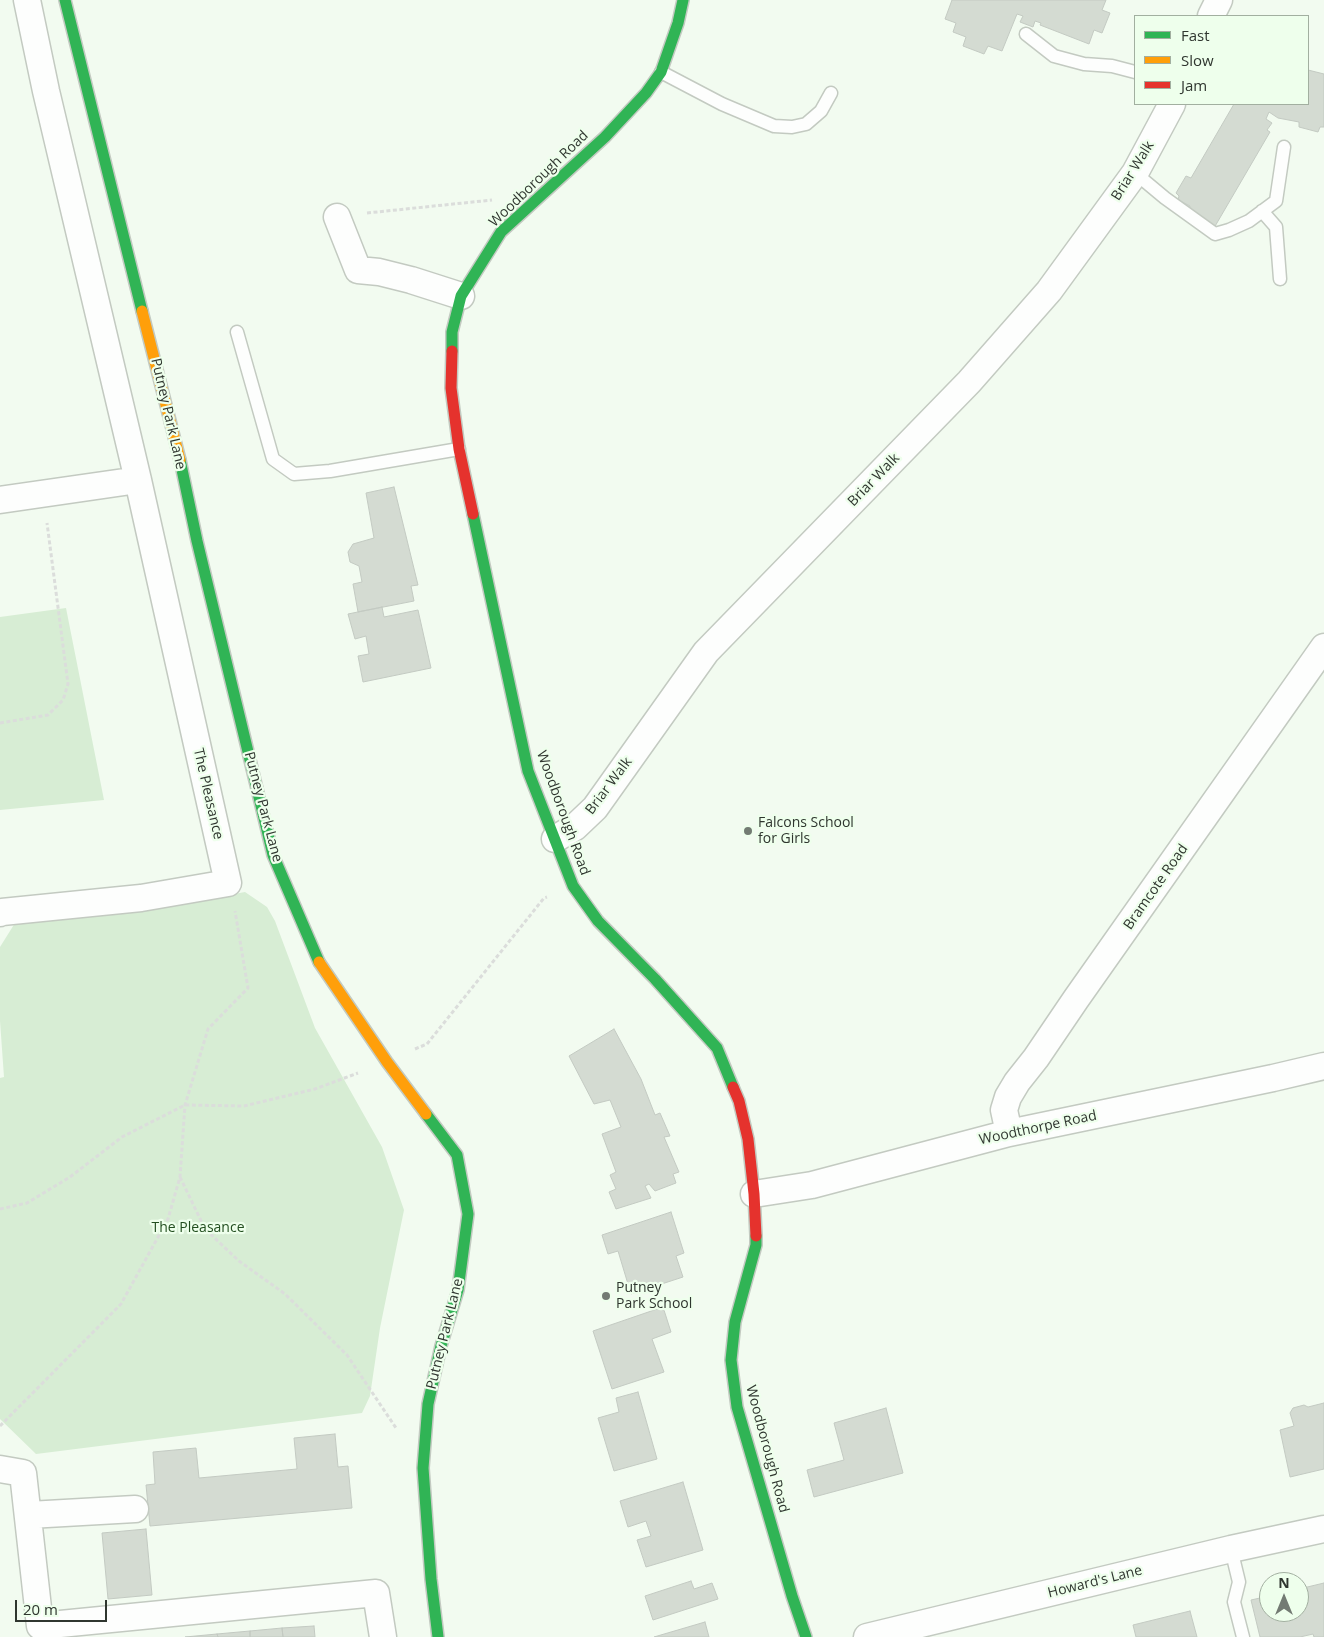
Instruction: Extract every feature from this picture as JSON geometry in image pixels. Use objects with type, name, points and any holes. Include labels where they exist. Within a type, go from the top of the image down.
[{"type":"street","points":[[0,500],[138,480],[46,91],[27,0]]},
{"type":"street","name":"Putney Park Lane","points":[[65,0],[178,453],[197,541],[273,856],[320,964],[387,1062],[457,1155],[468,1214],[458,1290],[441,1346],[428,1404],[423,1468],[431,1579],[438,1637]]},
{"type":"street","name":"Woodborough Road","points":[[683,0],[678,23],[661,72],[646,93],[605,137],[502,232],[461,296],[452,332],[451,388],[459,449],[528,770],[573,886],[598,921],[655,979],[716,1048],[739,1101],[748,1139],[754,1194],[756,1245],[735,1322],[731,1360],[737,1407],[806,1637]]},
{"type":"street","points":[[1212,15],[1219,0]]},
{"type":"street","name":"Briar Walk","points":[[555,839],[575,827],[595,808],[706,652],[969,382],[1049,291],[1136,172],[1171,105]]},
{"type":"street","points":[[337,216],[358,270],[379,272],[403,278],[461,296]]},
{"type":"street","name":"The Pleasance","points":[[138,480],[228,882]]},
{"type":"street","name":"Bramcote Road","points":[[1009,1133],[1004,1110],[1008,1097],[1017,1082],[1036,1058],[1324,647]]},
{"type":"street","points":[[0,913],[141,898],[228,882]]},
{"type":"street","name":"Woodthorpe Road","points":[[754,1194],[812,1185],[1009,1133],[1324,1066]]},
{"type":"street","points":[[0,1469],[23,1473],[41,1632],[376,1593],[383,1637]]},
{"type":"street","points":[[28,1515],[135,1509]]},
{"type":"street","name":"Howard's Lane","points":[[867,1637],[898,1634],[1231,1549],[1324,1529]]},
{"type":"lane","points":[[1026,34],[1054,56],[1084,64],[1112,66],[1134,72]]},
{"type":"lane","points":[[661,72],[722,104],[774,126],[792,127],[806,124],[821,111],[831,93]]},
{"type":"lane","points":[[1136,172],[1165,198],[1215,234],[1249,221],[1276,201],[1284,148]]},
{"type":"lane","points":[[1262,211],[1276,227],[1280,279]]},
{"type":"lane","points":[[237,332],[273,459],[294,474],[330,471],[459,449]]},
{"type":"lane","points":[[1231,1549],[1239,1582],[1234,1602],[1243,1637]]},
{"type":"path","points":[[337,216],[494,199]]},
{"type":"path","points":[[0,723],[48,715],[63,700],[68,684],[43,493]]},
{"type":"path","points":[[0,1426],[121,1304],[168,1219],[180,1177],[184,1105],[208,1029],[248,988],[233,897],[228,882]]},
{"type":"path","points":[[0,1209],[27,1203],[70,1177],[122,1137],[184,1105],[244,1106],[315,1089],[387,1062],[427,1044],[544,898],[552,894]]},
{"type":"path","points":[[180,1177],[205,1229],[239,1261],[285,1294],[346,1355],[423,1468]]},
{"type":"green space","points":[[66,608],[104,800],[0,810],[0,617]]},
{"type":"green space","name":"The Pleasance","points":[[245,892],[267,907],[275,921],[315,1028],[382,1147],[404,1210],[380,1328],[370,1396],[362,1413],[36,1454],[0,1419],[0,1078],[4,1077],[0,1021],[0,947],[15,923],[165,907]]},
{"type":"building","points":[[952,0],[1106,0],[1102,10],[1110,13],[1102,33],[1094,30],[1089,44],[1040,25],[1041,23],[1035,21],[1033,27],[1020,22],[1023,16],[1017,14],[1002,51],[988,46],[984,54],[963,46],[966,37],[953,32],[956,23],[945,19]]},
{"type":"building","points":[[1309,70],[1324,74],[1324,127],[1320,127],[1318,132],[1299,127],[1299,122],[1278,118],[1269,112],[1266,119],[1272,123],[1267,130],[1270,132],[1214,228],[1189,209],[1190,206],[1178,200],[1179,196],[1176,193],[1186,176],[1191,178],[1233,105],[1309,105]]},
{"type":"building","points":[[394,487],[418,585],[411,586],[414,601],[358,612],[353,584],[362,582],[359,566],[350,562],[348,552],[353,544],[374,538],[366,493]]},
{"type":"building","points":[[382,607],[384,617],[418,610],[431,668],[363,682],[358,656],[369,654],[366,636],[355,639],[348,614]]},
{"type":"building","points":[[614,1029],[641,1079],[655,1115],[660,1113],[670,1136],[664,1137],[679,1172],[673,1174],[676,1183],[655,1191],[649,1184],[645,1186],[651,1198],[616,1209],[609,1192],[616,1189],[610,1175],[616,1172],[602,1134],[621,1127],[610,1100],[594,1104],[569,1056]]},
{"type":"building","points":[[671,1212],[684,1253],[676,1256],[683,1277],[631,1294],[618,1251],[608,1254],[602,1235]]},
{"type":"building","points":[[663,1307],[671,1332],[652,1339],[664,1372],[612,1389],[593,1331]]},
{"type":"building","points":[[638,1392],[657,1459],[614,1471],[598,1418],[619,1412],[616,1398]]},
{"type":"building","points":[[1324,1403],[1324,1469],[1290,1477],[1280,1430],[1294,1426],[1290,1413],[1293,1408]]},
{"type":"building","points":[[886,1408],[903,1473],[814,1497],[807,1470],[844,1460],[834,1423]]},
{"type":"building","points":[[335,1434],[338,1467],[348,1466],[352,1508],[150,1526],[146,1485],[155,1484],[153,1452],[196,1448],[199,1478],[297,1469],[294,1438]]},
{"type":"building","points":[[683,1482],[703,1550],[646,1567],[637,1540],[651,1536],[646,1521],[628,1527],[620,1501]]},
{"type":"building","points":[[146,1529],[152,1595],[108,1599],[102,1533]]},
{"type":"building","points":[[691,1581],[694,1589],[712,1583],[718,1599],[653,1620],[645,1596]]},
{"type":"building","points":[[1324,1583],[1324,1637],[1314,1637],[1313,1634],[1300,1637],[1260,1637],[1251,1600],[1259,1598],[1259,1622],[1309,1622],[1309,1587]]},
{"type":"building","points":[[1190,1611],[1197,1637],[1136,1637],[1133,1625]]},
{"type":"building","points":[[705,1622],[709,1637],[654,1637]]},
{"type":"building","points":[[314,1626],[315,1637],[283,1637],[282,1628]]},
{"type":"building","points":[[282,1628],[283,1637],[250,1637],[250,1631]]},
{"type":"building","points":[[250,1631],[250,1637],[218,1637],[217,1634]]},
{"type":"building","points":[[217,1634],[218,1637],[185,1637]]},
{"type":"traffic: fast","points":[[65,0],[142,311]]},
{"type":"traffic: fast","points":[[452,351],[452,332],[461,296],[501,232],[605,137],[646,93],[661,72],[678,23],[683,0]]},
{"type":"traffic: fast","points":[[180,460],[197,541],[273,855],[319,962]]},
{"type":"traffic: fast","points":[[473,514],[528,771],[573,886],[598,921],[655,979],[717,1048],[733,1087]]},
{"type":"traffic: fast","points":[[426,1114],[457,1155],[468,1214],[458,1290],[441,1346],[428,1404],[423,1468],[431,1579],[438,1637]]},
{"type":"traffic: fast","points":[[756,1236],[756,1245],[735,1322],[731,1360],[737,1407],[792,1596],[806,1637]]},
{"type":"traffic: slow","points":[[142,311],[180,460]]},
{"type":"traffic: slow","points":[[319,962],[387,1062],[426,1114]]},
{"type":"traffic: jam","points":[[452,351],[451,388],[459,449],[473,514]]},
{"type":"traffic: jam","points":[[733,1087],[739,1101],[748,1139],[756,1236]]},
{"type":"place","name":"Falcons School for Girls","points":[[748,831]]},
{"type":"place","name":"Putney Park School","points":[[606,1296]]}]
